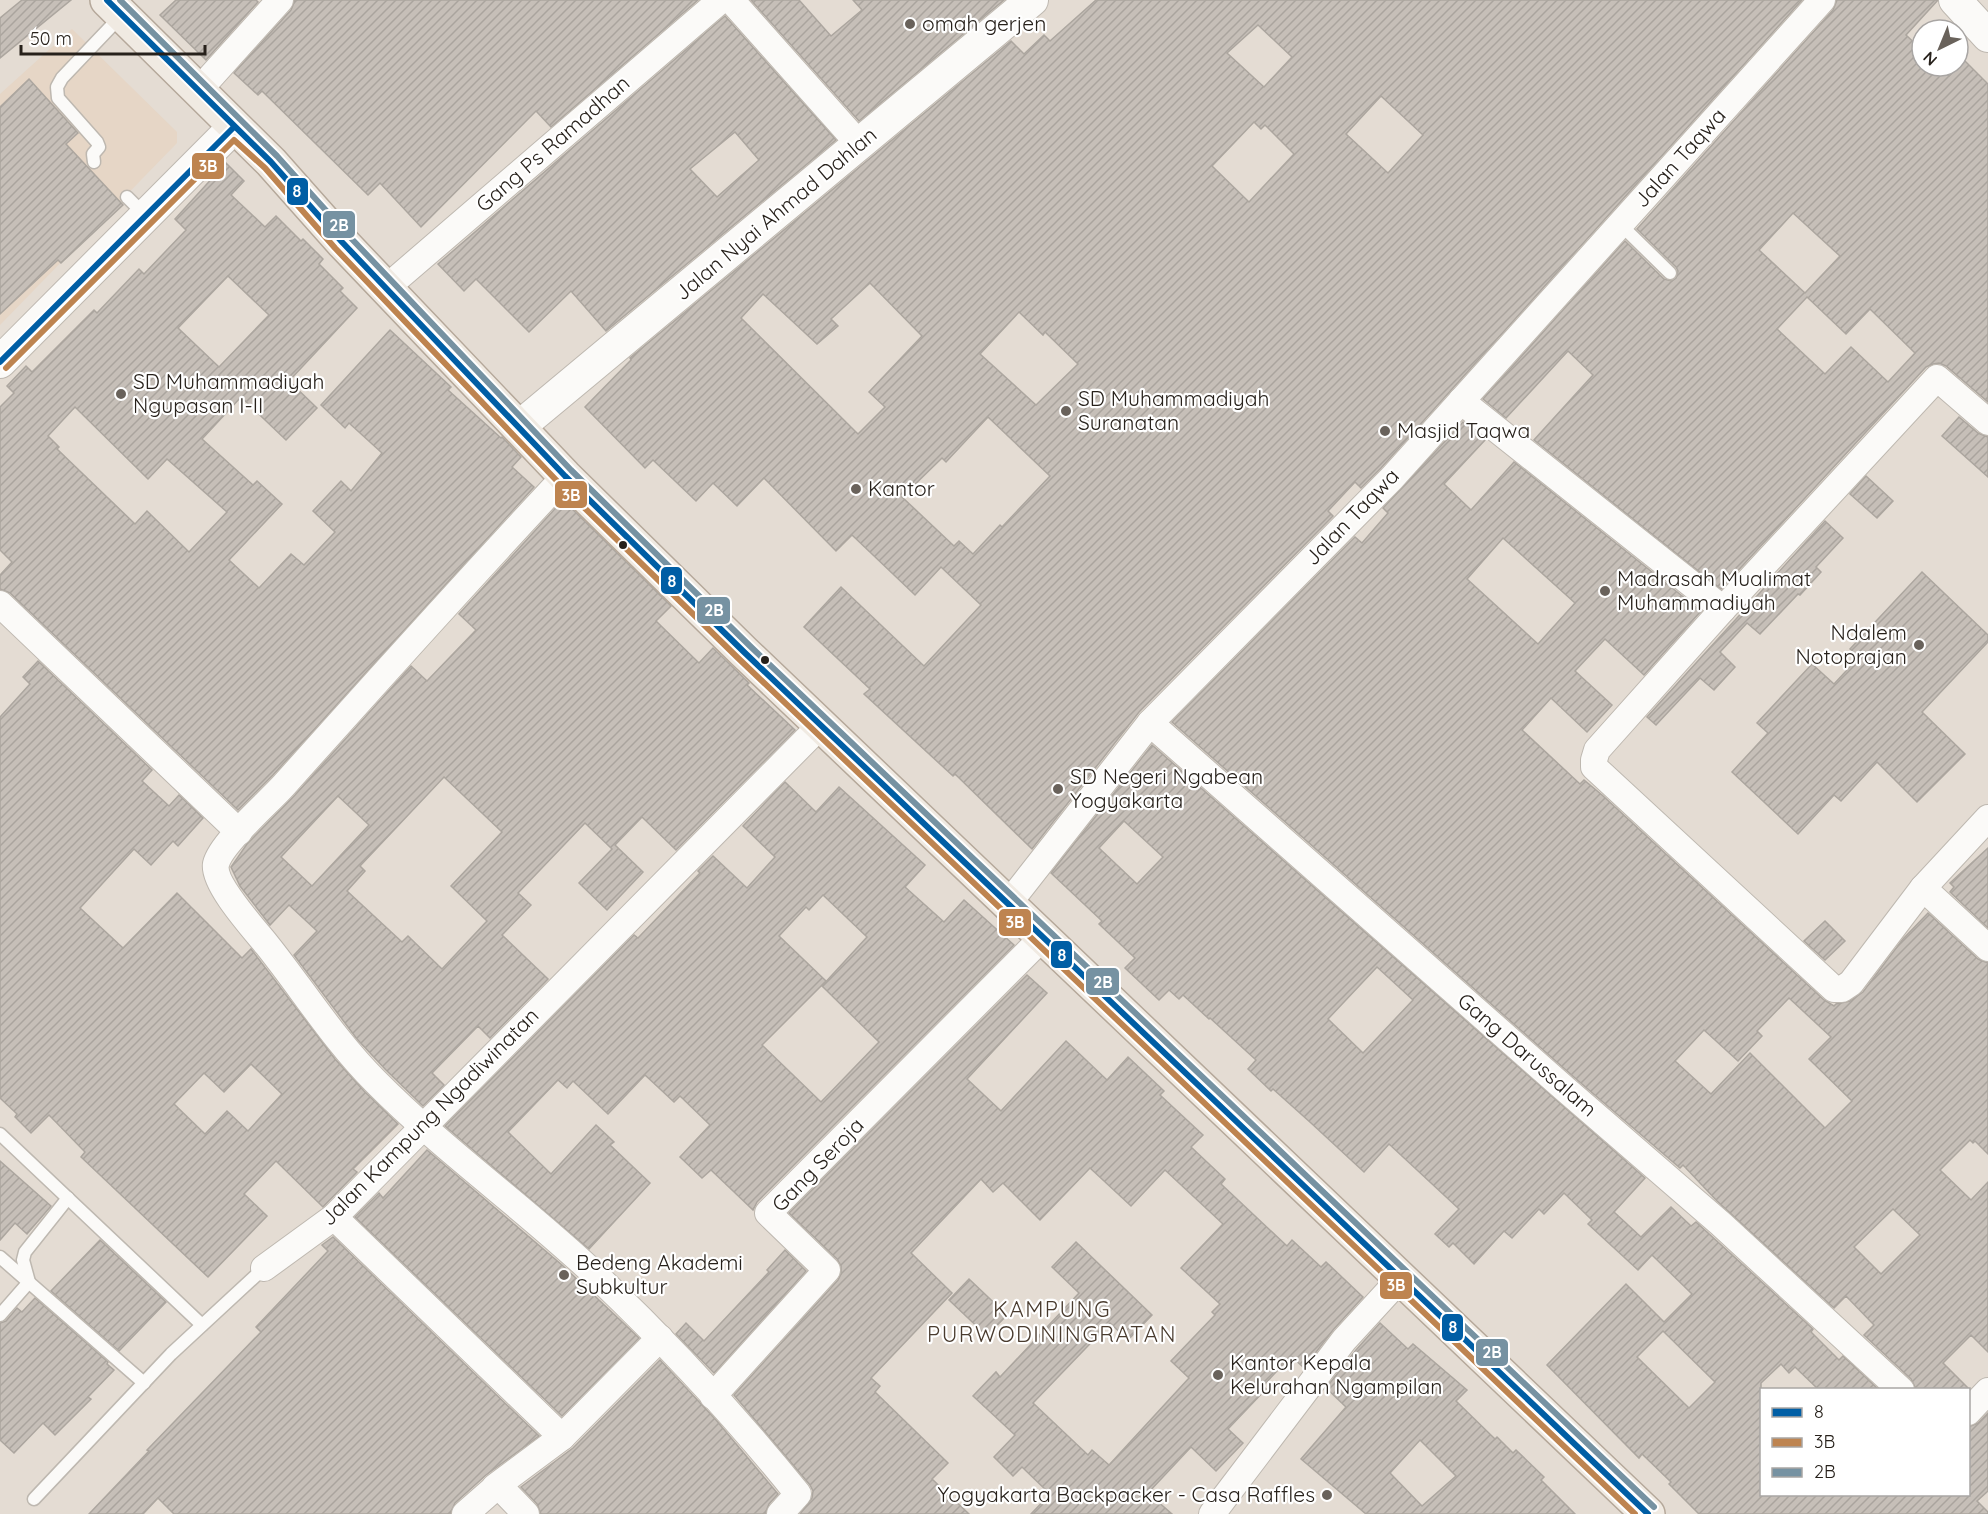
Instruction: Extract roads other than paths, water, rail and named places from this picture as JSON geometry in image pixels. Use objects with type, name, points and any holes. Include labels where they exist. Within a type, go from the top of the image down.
[{"type":"main road","points":[[114,8],[271,162],[386,288],[565,476],[820,726],[1648,1514]]},
{"type":"street","points":[[198,91],[280,0]]},
{"type":"street","name":"Gang Ps Ramadhan","points":[[386,288],[721,0]]},
{"type":"street","points":[[731,0],[860,145]]},
{"type":"street","name":"Jalan Nyai Ahmad Dahlan","points":[[519,427],[1032,0]]},
{"type":"street","name":"Jalan Taqwa","points":[[1008,904],[1150,723],[1392,477],[1822,0]]},
{"type":"street","points":[[1955,0],[1988,36]]},
{"type":"street","points":[[0,362],[136,206],[234,128]]},
{"type":"street","points":[[1988,422],[1937,378],[1723,609],[1597,750],[1594,760],[1594,766],[1834,989],[1842,989],[1851,983],[1923,888],[1988,818]]},
{"type":"street","points":[[1461,400],[1723,609]]},
{"type":"street","points":[[565,476],[225,847],[216,865],[217,874],[225,889],[349,1053],[371,1077],[423,1127],[581,1261],[660,1338],[713,1396],[798,1494],[780,1514]]},
{"type":"street","points":[[0,604],[239,832]]},
{"type":"street","name":"Gang Darussalam","points":[[1150,723],[1721,1224],[1900,1388]]},
{"type":"street","name":"Jalan Kampung Ngadiwinatan","points":[[264,1268],[334,1217],[820,726]]},
{"type":"street","points":[[1923,888],[1988,948]]},
{"type":"street","name":"Gang Seroja","points":[[713,1396],[827,1270],[768,1213],[1042,938]]},
{"type":"street","points":[[334,1217],[562,1437]]},
{"type":"street","points":[[1212,1514],[1344,1340],[1400,1279]]},
{"type":"street","points":[[465,1514],[495,1487],[562,1437],[660,1338]]},
{"type":"street","points":[[1970,1410],[1988,1391]]},
{"type":"street","points":[[495,1487],[500,1487],[526,1514]]},
{"type":"lane","points":[[94,162],[93,154],[99,147],[98,142],[58,98],[57,87],[114,8]]},
{"type":"lane","points":[[1620,224],[1670,273]]},
{"type":"lane","points":[[0,1134],[202,1325]]},
{"type":"lane","points":[[29,1282],[23,1260],[25,1252],[68,1198]]},
{"type":"lane","points":[[0,1257],[144,1383]]},
{"type":"lane","name":"Jalan Kampung Ngadiwinatan","points":[[34,1499],[171,1354],[264,1268]]},
{"type":"lane","points":[[0,1316],[29,1282]]},
{"type":"place","name":"omah gerjen","points":[[910,24]]},
{"type":"place","name":"SD Muhammadiyah Ngupasan I-II","points":[[121,394]]},
{"type":"place","name":"SD Muhammadiyah Suranatan","points":[[1066,411]]},
{"type":"place","name":"Masjid Taqwa","points":[[1385,431]]},
{"type":"place","name":"Kantor","points":[[856,489]]},
{"type":"place","name":"Madrasah Mualimat Muhammadiyah","points":[[1605,591]]},
{"type":"place","name":"Ndalem Notoprajan","points":[[1919,645]]},
{"type":"place","name":"SD Negeri Ngabean Yogyakarta","points":[[1058,789]]},
{"type":"place","name":"Bedeng Akademi Subkultur","points":[[564,1275]]},
{"type":"place","name":"Kantor Kepala Kelurahan Ngampilan","points":[[1218,1375]]},
{"type":"place","name":"Yogyakarta Backpacker - Casa Raffles","points":[[1327,1495]]},
{"type":"district","name":"KAMPUNG PURWODININGRATAN","points":[[1052,1322]]}]
